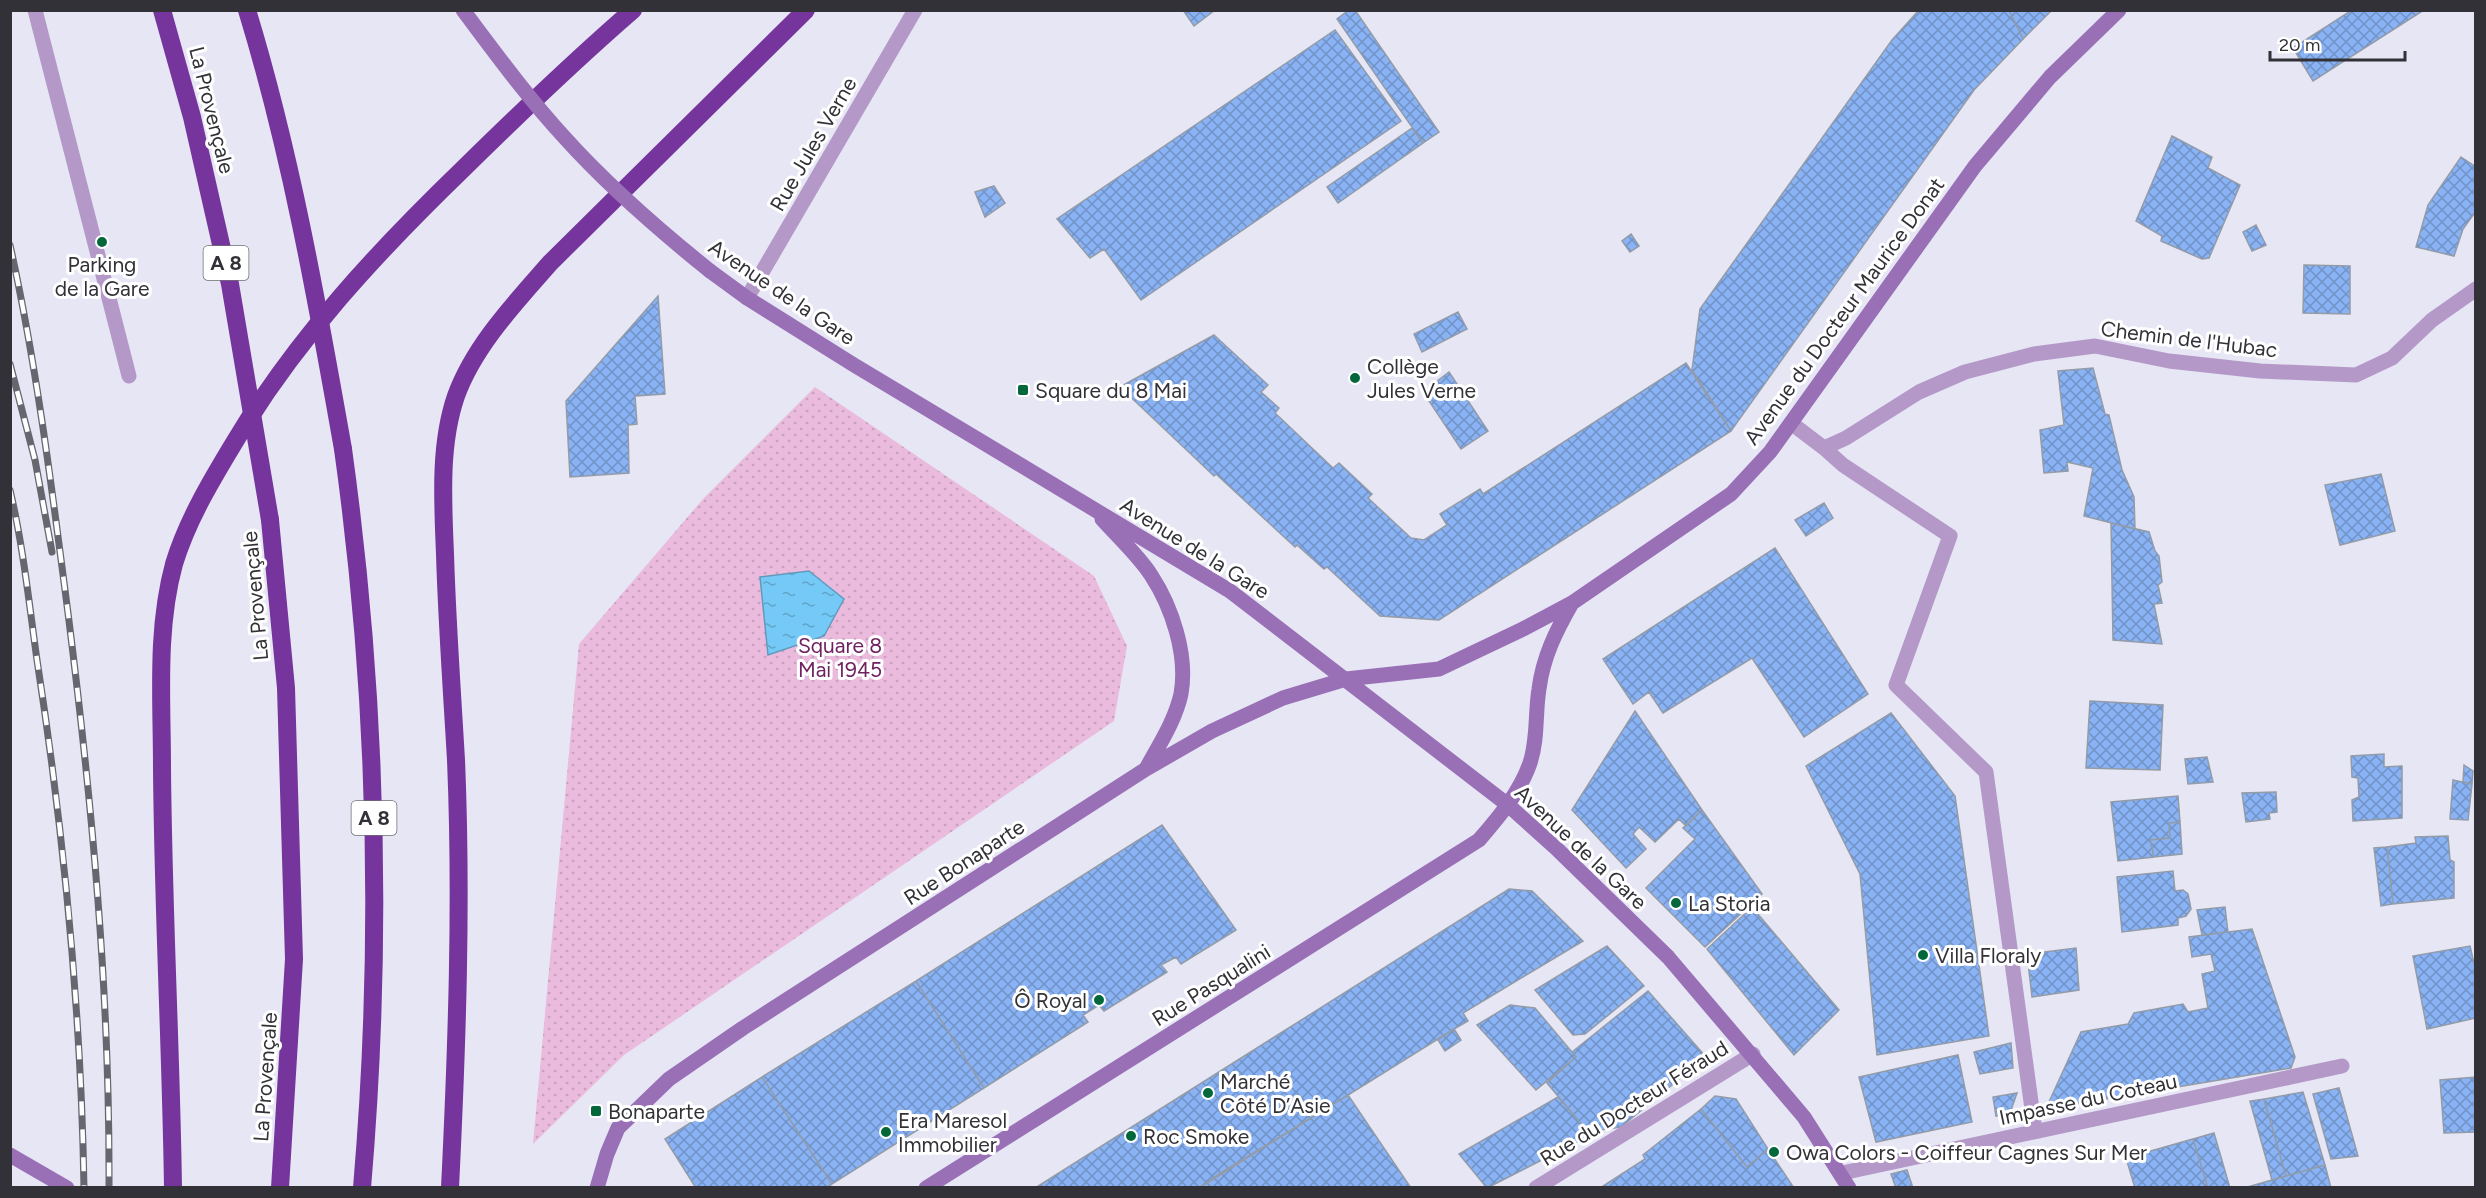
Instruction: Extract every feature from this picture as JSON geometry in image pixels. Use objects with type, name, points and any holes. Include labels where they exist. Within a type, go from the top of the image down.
[{"type":"highway","name":"La Provençale","points":[[162,10],[192,117],[230,284],[270,520],[286,688],[294,958],[280,1188]]},
{"type":"highway","name":"A 8","points":[[247,10],[265,68],[312,278],[343,450],[358,560],[375,823],[372,996],[362,1188]]},
{"type":"highway","points":[[174,1188],[162,882],[162,633],[175,563],[204,493],[264,392],[313,327],[382,249],[440,190],[532,101],[633,10]]},
{"type":"highway","points":[[450,1188],[459,917],[456,761],[442,491],[448,433],[456,397],[475,358],[512,306],[550,263],[806,10]]},
{"type":"main road","name":"Avenue de la Gare","points":[[463,10],[523,89],[566,139],[645,217],[710,271],[747,298],[1230,591],[1508,805],[1558,850],[1668,957],[1753,1054],[1804,1117],[1842,1173],[1849,1188]]},
{"type":"main road","name":"Avenue du Docteur Maurice Donat","points":[[1146,769],[1248,713],[1283,698],[1346,679],[1439,669],[1572,603],[1731,494],[1770,452],[1975,166],[2050,77],[2119,10]]},
{"type":"main road","name":"Rue Bonaparte","points":[[597,1188],[618,1128],[669,1079],[743,1028],[1146,769],[1171,723],[1181,693],[1182,665],[1178,636],[1150,574],[1093,509]]},
{"type":"main road","name":"Avenue du Docteur Maurice Donat","points":[[1508,805],[1530,764],[1539,687],[1550,642],[1572,603]]},
{"type":"main road","name":"Rue Pasqualini","points":[[926,1188],[1461,853],[1479,840],[1508,805]]},
{"type":"main road","points":[[607,1154],[610,1188]]},
{"type":"main road","points":[[10,1155],[67,1188]]},
{"type":"street","points":[[35,10],[129,376]]},
{"type":"street","name":"Rue Jules Verne","points":[[747,298],[915,10]]},
{"type":"street","name":"Chemin de l'Hubac","points":[[1824,448],[1846,438],[1919,392],[1965,372],[2034,354],[2095,346],[2260,371],[2356,375],[2392,358],[2432,320],[2475,289]]},
{"type":"street","points":[[1791,423],[1843,465],[1950,536],[1896,685],[1986,772],[2035,1131]]},
{"type":"street","name":"Rue du Docteur Féraud","points":[[1536,1188],[1753,1054]]},
{"type":"street","name":"Impasse du Coteau","points":[[1842,1173],[2342,1066]]},
{"type":"green space","name":"Square 8 Mai 1945","points":[[815,387],[1094,576],[1127,646],[1114,721],[624,1055],[533,1144],[579,644],[703,499]]},
{"type":"water","points":[[809,571],[844,599],[824,636],[768,655],[760,577]]},
{"type":"building","points":[[1183,10],[1215,10],[1194,26]]},
{"type":"building","points":[[1349,10],[1355,10],[1439,132],[1423,143],[1337,19]]},
{"type":"building","points":[[1919,10],[2009,10],[2023,39],[1974,90],[1731,431],[1692,370],[1700,309],[1892,40]]},
{"type":"building","points":[[2009,10],[2052,10],[2023,39]]},
{"type":"building","points":[[2352,10],[2424,10],[2313,81],[2293,48]]},
{"type":"building","points":[[1335,30],[1401,121],[1141,300],[1104,249],[1090,258],[1057,219]]},
{"type":"building","points":[[1412,128],[1423,143],[1338,203],[1327,187]]},
{"type":"building","points":[[2172,136],[2212,157],[2208,168],[2240,185],[2209,258],[2202,259],[2161,241],[2162,236],[2136,221]]},
{"type":"building","points":[[2461,157],[2476,167],[2476,211],[2463,229],[2454,256],[2416,247],[2428,205]]},
{"type":"building","points":[[994,186],[1005,203],[985,217],[975,192]]},
{"type":"building","points":[[2256,225],[2266,245],[2252,251],[2243,232]]},
{"type":"building","points":[[1631,234],[1639,246],[1630,252],[1622,241]]},
{"type":"building","points":[[2304,265],[2350,266],[2350,314],[2303,313]]},
{"type":"building","points":[[658,296],[665,394],[635,396],[637,424],[628,425],[629,473],[570,477],[566,401]]},
{"type":"building","points":[[1458,312],[1467,329],[1422,352],[1414,334]]},
{"type":"building","points":[[1214,335],[1268,385],[1261,392],[1279,408],[1275,413],[1333,468],[1339,463],[1372,494],[1368,498],[1411,538],[1424,540],[1447,525],[1440,514],[1480,489],[1483,494],[1686,363],[1731,431],[1439,620],[1380,616],[1327,567],[1324,569],[1297,545],[1295,547],[1216,474],[1214,476],[1120,387]]},
{"type":"building","points":[[2093,368],[2105,414],[2109,415],[2122,470],[2134,497],[2135,529],[2084,516],[2093,468],[2067,462],[2068,471],[2044,473],[2040,430],[2064,425],[2058,371]]},
{"type":"building","points":[[1449,372],[1488,431],[1461,449],[1423,392]]},
{"type":"building","points":[[2381,474],[2395,531],[2340,545],[2325,485]]},
{"type":"building","points":[[1824,503],[1833,518],[1806,536],[1795,520]]},
{"type":"building","points":[[2111,523],[2149,532],[2159,556],[2162,582],[2158,585],[2162,603],[2154,604],[2162,644],[2113,640]]},
{"type":"building","points":[[1775,548],[1868,694],[1804,737],[1752,658],[1663,713],[1649,692],[1633,704],[1603,659]]},
{"type":"building","points":[[2090,701],[2163,705],[2160,770],[2086,768]]},
{"type":"building","points":[[1635,711],[1702,810],[1686,826],[1679,819],[1655,842],[1639,827],[1633,834],[1646,849],[1626,868],[1572,810]]},
{"type":"building","name":"Villa Floraly","points":[[1891,713],[1955,796],[1989,1036],[1877,1055],[1860,874],[1806,766]]},
{"type":"building","points":[[2384,754],[2384,767],[2402,766],[2402,818],[2353,821],[2352,800],[2359,797],[2358,778],[2352,777],[2351,756]]},
{"type":"building","points":[[2207,757],[2213,782],[2188,784],[2185,759]]},
{"type":"building","points":[[2464,765],[2473,771],[2472,784],[2463,782]]},
{"type":"building","points":[[2453,780],[2472,784],[2468,820],[2450,819]]},
{"type":"building","points":[[2276,792],[2277,812],[2269,813],[2270,819],[2246,822],[2242,793]]},
{"type":"building","points":[[2178,796],[2180,822],[2169,823],[2170,838],[2150,840],[2154,857],[2118,861],[2111,802]]},
{"type":"building","points":[[1702,810],[1762,894],[1705,947],[1646,888],[1695,839],[1683,828]]},
{"type":"building","points":[[2180,822],[2182,854],[2154,857],[2150,840],[2170,838],[2169,823]]},
{"type":"building","points":[[1162,825],[1236,930],[1181,964],[1176,957],[1161,965],[1167,972],[1104,1011],[1099,1005],[1083,1015],[1088,1022],[984,1088],[916,981]]},
{"type":"building","points":[[2448,836],[2450,860],[2454,862],[2454,898],[2393,904],[2387,847],[2416,843],[2415,837]]},
{"type":"building","points":[[2387,847],[2393,904],[2381,906],[2374,848]]},
{"type":"building","points":[[2173,871],[2175,891],[2183,890],[2188,894],[2191,909],[2186,916],[2178,918],[2178,925],[2122,932],[2117,877]]},
{"type":"building","points":[[1509,889],[1532,891],[1583,941],[1463,1013],[1468,1021],[1199,1188],[1035,1188]]},
{"type":"building","points":[[1752,907],[1839,1010],[1794,1055],[1707,949]]},
{"type":"building","points":[[2225,907],[2228,932],[2202,935],[2197,910]]},
{"type":"building","points":[[2252,929],[2295,1057],[2291,1068],[2052,1108],[2048,1104],[2081,1032],[2128,1024],[2134,1013],[2183,1004],[2188,1012],[2208,1008],[2202,974],[2215,971],[2211,954],[2192,957],[2189,937]]},
{"type":"building","points":[[1607,946],[1644,986],[1585,1034],[1573,1035],[1535,990]]},
{"type":"building","points":[[2470,946],[2476,972],[2476,1018],[2427,1029],[2413,956]]},
{"type":"building","points":[[2076,948],[2079,990],[2032,997],[2027,954]]},
{"type":"building","points":[[916,981],[984,1088],[832,1184],[762,1077]]},
{"type":"building","points":[[1648,991],[1706,1057],[1621,1127],[1588,1132],[1547,1083],[1576,1057],[1572,1052]]},
{"type":"building","points":[[1510,1005],[1535,1008],[1576,1057],[1536,1090],[1477,1025]]},
{"type":"building","points":[[1454,1029],[1461,1040],[1445,1051],[1438,1040]]},
{"type":"building","points":[[2011,1043],[2013,1068],[1980,1074],[1974,1052]]},
{"type":"building","points":[[1958,1055],[1972,1122],[1876,1142],[1859,1077]]},
{"type":"building","points":[[762,1077],[832,1184],[826,1188],[696,1188],[665,1139]]},
{"type":"building","points":[[2476,1077],[2476,1132],[2444,1133],[2440,1080]]},
{"type":"building","points":[[2339,1088],[2358,1156],[2331,1159],[2313,1094]]},
{"type":"building","points":[[2303,1092],[2325,1165],[2286,1176],[2264,1099]]},
{"type":"building","points":[[2017,1093],[2010,1113],[1996,1116],[1993,1097]]},
{"type":"building","points":[[1348,1095],[1411,1188],[1199,1188],[1219,1174]]},
{"type":"building","points":[[1715,1096],[1736,1099],[1768,1149],[1747,1167],[1701,1109]]},
{"type":"building","points":[[1558,1097],[1591,1135],[1487,1188],[1459,1154]]},
{"type":"building","points":[[2264,1099],[2286,1176],[2272,1180],[2250,1101]]},
{"type":"building","points":[[1701,1109],[1747,1167],[1768,1149],[1794,1188],[1600,1188],[1645,1159],[1643,1155]]},
{"type":"building","points":[[2214,1133],[2230,1188],[2208,1188],[2193,1139]]},
{"type":"building","points":[[2193,1139],[2208,1188],[2135,1188],[2126,1158]]},
{"type":"building","points":[[2325,1165],[2331,1188],[2244,1188],[2272,1180]]},
{"type":"building","points":[[1907,1170],[1913,1188],[1896,1188],[1891,1174]]},
{"type":"railway","points":[[10,245],[43,429],[85,756],[103,971],[109,1116],[109,1188]]},
{"type":"railway","points":[[10,364],[35,460],[52,552]]},
{"type":"railway","points":[[10,490],[19,532],[47,726],[70,923],[79,1055],[84,1188]]},
{"type":"place","name":"Parking de la Gare","points":[[102,242]]},
{"type":"place","name":"Collège Jules Verne","points":[[1355,378]]},
{"type":"place","name":"Square du 8 Mai","points":[[1023,390]]},
{"type":"place","name":"La Storia","points":[[1676,903]]},
{"type":"place","name":"Villa Floraly","points":[[1923,955]]},
{"type":"place","name":"Ô Royal","points":[[1099,1000]]},
{"type":"place","name":"Marché Côté D’Asie","points":[[1208,1093]]},
{"type":"place","name":"Bonaparte","points":[[596,1111]]},
{"type":"place","name":"Era Maresol Immobilier","points":[[886,1132]]},
{"type":"place","name":"Roc Smoke","points":[[1131,1136]]},
{"type":"place","name":"Owa Colors - Coiffeur Cagnes Sur Mer","points":[[1774,1152]]}]
